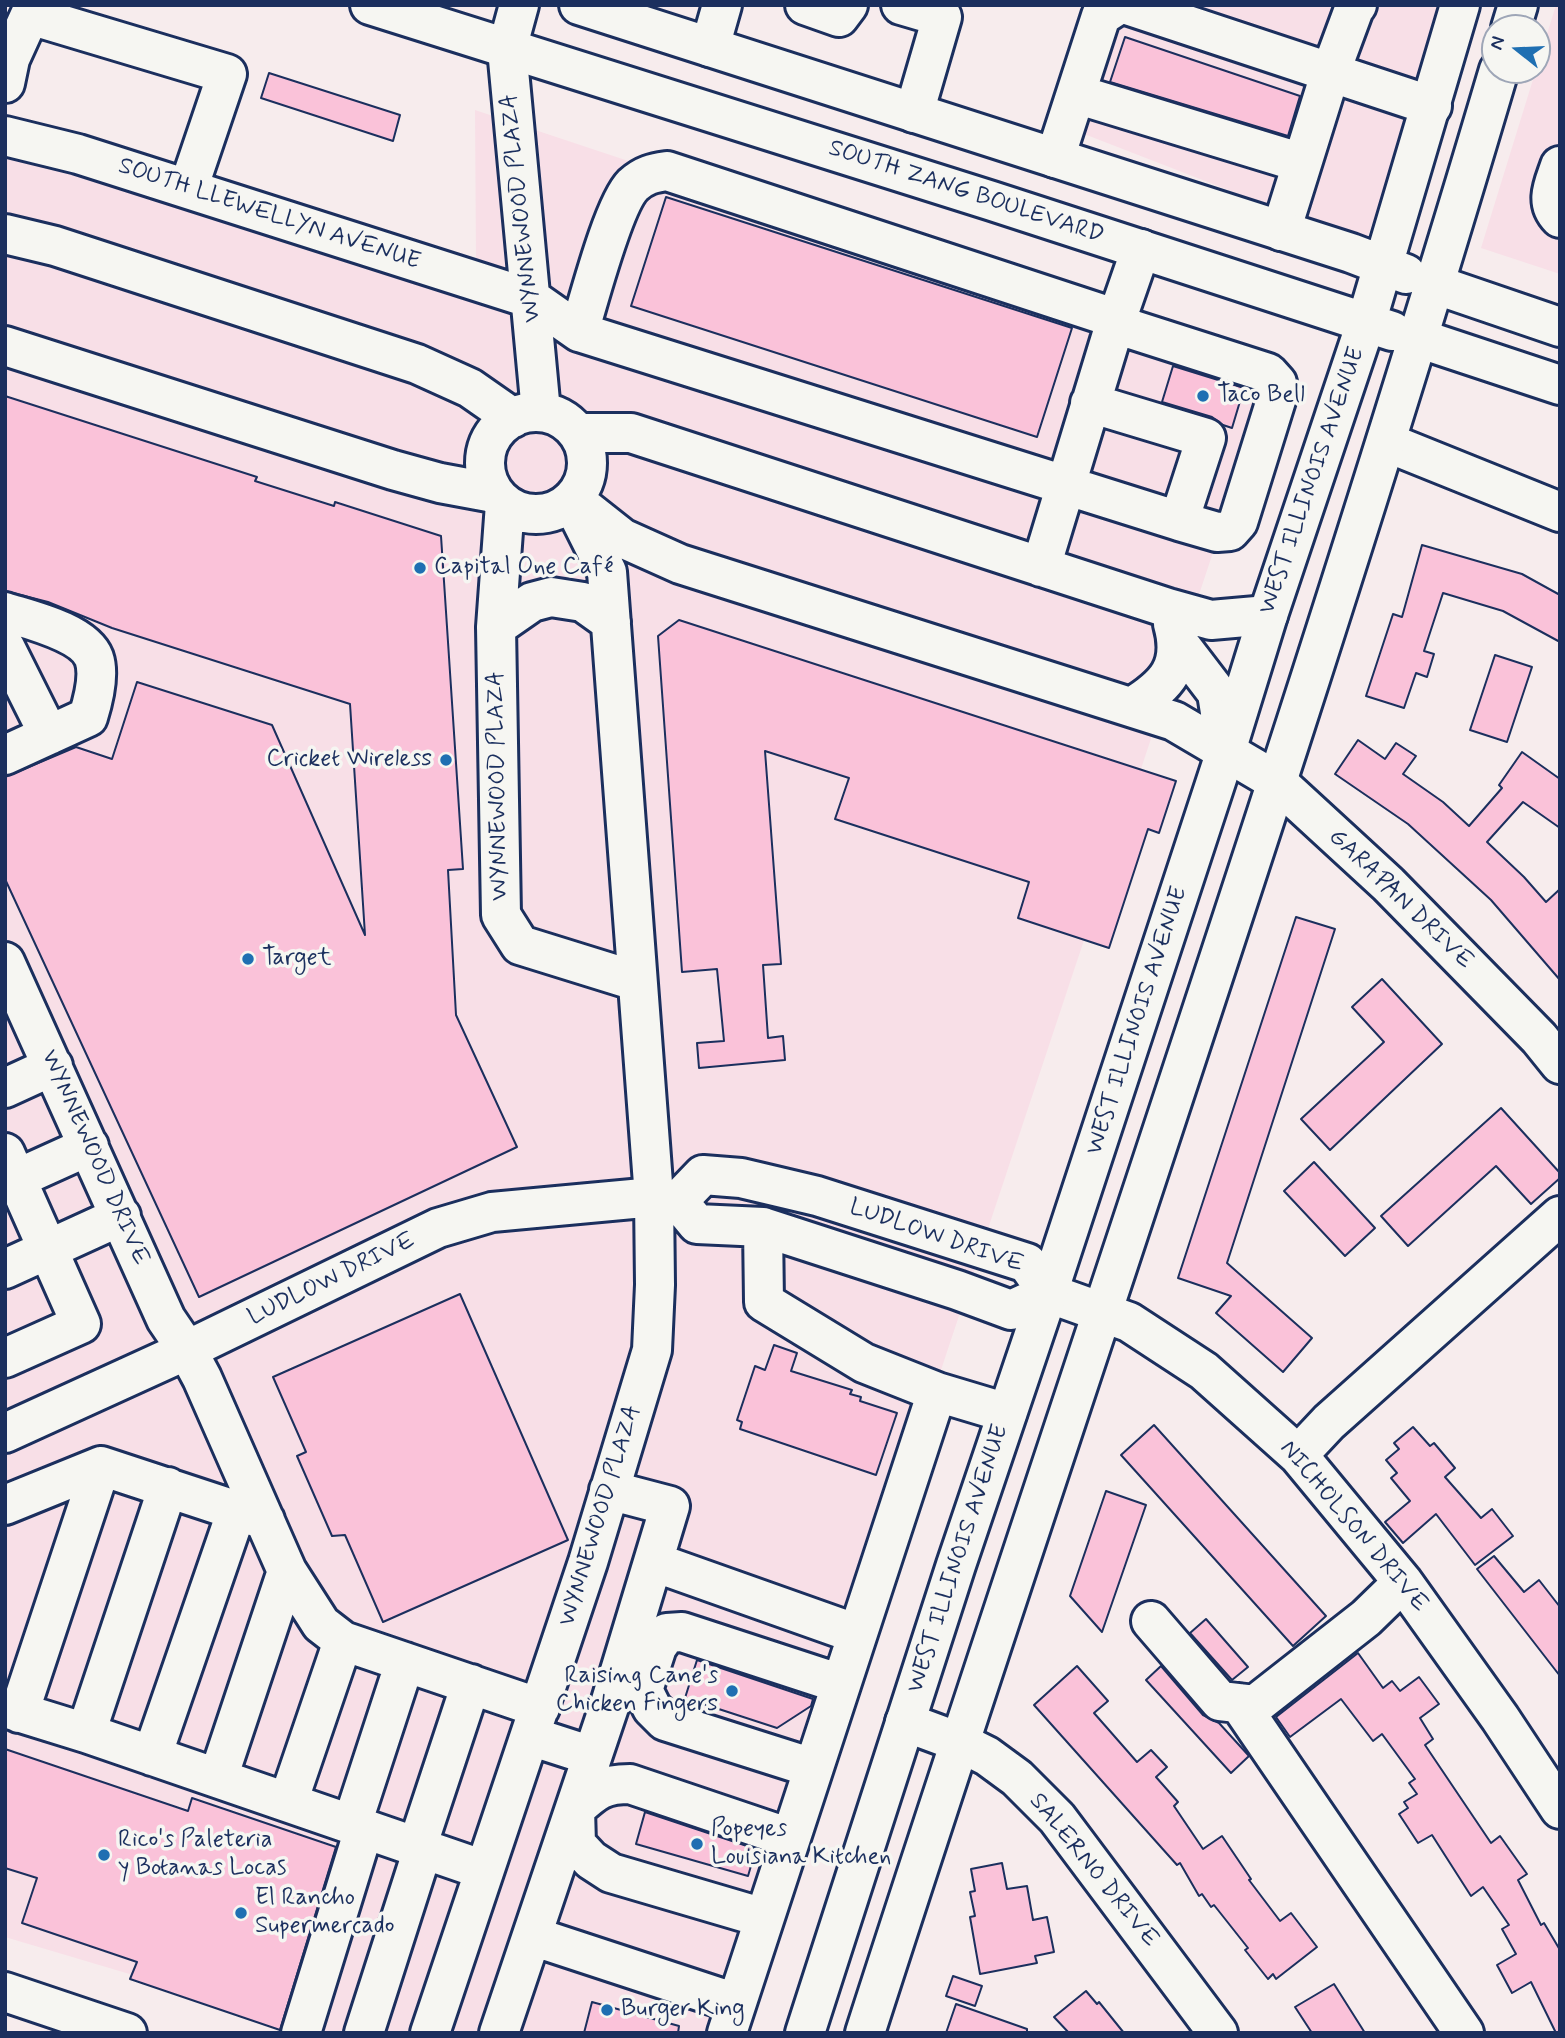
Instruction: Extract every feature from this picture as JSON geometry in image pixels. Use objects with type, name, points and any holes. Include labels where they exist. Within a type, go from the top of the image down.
[{"type":"street","name":"SOUTH ZANG BOULEVARD","points":[[370,5],[1560,385]]},
{"type":"street","name":"WYNNEWOOD PLAZA","points":[[519,5],[507,50],[532,299],[527,415]]},
{"type":"street","points":[[579,5],[1281,231],[1560,327]]},
{"type":"street","points":[[710,47],[722,5]]},
{"type":"street","points":[[805,5],[839,17],[848,5]]},
{"type":"street","points":[[901,5],[942,17],[914,113]]},
{"type":"street","points":[[1055,158],[1101,16],[1118,5]]},
{"type":"street","points":[[1127,5],[1432,106]]},
{"type":"street","points":[[1281,231],[1331,71],[1357,5]]},
{"type":"street","name":"WEST ILLINOIS AVENUE","points":[[805,2033],[1366,323],[1460,5]]},
{"type":"street","points":[[7,67],[30,15],[227,74],[188,189]]},
{"type":"street","points":[[865,2033],[1386,442],[1495,84]]},
{"type":"street","points":[[1076,94],[1302,163]]},
{"type":"street","name":"SOUTH LLEWELLYN AVENUE","points":[[5,136],[78,154],[532,299],[579,332],[1180,521],[1217,532],[1230,531],[1238,522],[1277,397],[1277,383],[1268,373],[1115,324]]},
{"type":"street","points":[[1560,166],[1550,196],[1554,212],[1560,218]]},
{"type":"street","points":[[579,332],[617,213],[631,187],[648,174],[667,171],[1102,314],[1115,324]]},
{"type":"street","points":[[5,234],[55,246],[417,365],[527,415]]},
{"type":"street","points":[[1041,566],[1090,402],[1141,249]]},
{"type":"street","points":[[5,346],[393,470],[499,498],[517,511],[531,514],[546,514],[559,509],[572,500],[580,488],[586,468],[584,446],[578,433],[568,422],[555,415],[527,415],[501,426],[486,451],[485,466],[488,480],[499,498]]},
{"type":"street","points":[[1090,402],[1206,438],[1180,521]]},
{"type":"street","points":[[578,433],[631,433],[1041,566],[1173,625],[1268,615]]},
{"type":"street","points":[[1386,442],[1560,512]]},
{"type":"street","name":"WYNNEWOOD PLAZA","points":[[499,498],[496,627],[501,915],[520,945],[636,981]]},
{"type":"street","name":"WYNNEWOOD PLAZA","points":[[430,2033],[535,1722],[652,1350],[655,1285],[666,1199],[636,981],[607,572],[572,500]]},
{"type":"street","name":"GARAPAN DRIVE","points":[[572,500],[622,538],[680,564],[1174,721],[1276,781],[1553,1040]]},
{"type":"street","points":[[496,627],[532,602],[551,597],[583,602],[611,622]]},
{"type":"street","points":[[5,612],[73,635],[94,658],[96,691],[88,717],[5,755]]},
{"type":"street","points":[[1132,707],[1159,690],[1173,669],[1173,625]]},
{"type":"street","points":[[1173,625],[1217,693],[1226,751]]},
{"type":"street","points":[[5,647],[49,735]]},
{"type":"street","name":"WYNNEWOOD DRIVE","points":[[5,962],[14,1003],[53,1066],[166,1319],[187,1350],[251,1515],[321,1624],[343,1641]]},
{"type":"street","points":[[5,1088],[53,1066]]},
{"type":"street","points":[[5,1358],[81,1324],[48,1249],[9,1172],[89,1146]]},
{"type":"street","name":"LUDLOW DRIVE","points":[[5,1433],[187,1350],[438,1228],[492,1212],[666,1199],[703,1175],[741,1178],[817,1196],[1027,1263],[1048,1293],[1012,1310],[764,1227],[697,1224],[666,1199]]},
{"type":"street","points":[[5,1269],[121,1216]]},
{"type":"street","points":[[1298,1455],[1329,1422],[1560,1216]]},
{"type":"street","points":[[764,1227],[764,1302],[864,1363],[937,1392],[1007,1413]]},
{"type":"street","name":"NICHOLSON DRIVE","points":[[1048,1293],[1129,1322],[1204,1371],[1298,1455],[1404,1582],[1560,1809]]},
{"type":"street","points":[[532,1936],[732,2018],[937,1392]]},
{"type":"street","points":[[8,1512],[101,1466],[251,1515],[152,1756]]},
{"type":"street","points":[[101,1466],[12,1710],[484,1870]]},
{"type":"street","points":[[86,1733],[168,1487]]},
{"type":"street","points":[[499,2033],[610,1704],[670,1506],[609,1490]]},
{"type":"street","points":[[654,1562],[857,1634]]},
{"type":"street","points":[[218,1778],[288,1571]]},
{"type":"street","points":[[1150,1621],[1220,1701],[1255,1706],[1366,1618],[1404,1582]]},
{"type":"street","points":[[665,1721],[652,1708],[643,1690],[657,1647],[667,1633],[682,1632],[841,1684]]},
{"type":"street","points":[[288,1802],[343,1641],[471,1684],[592,1756]]},
{"type":"street","points":[[301,2033],[405,1662]]},
{"type":"street","points":[[364,2033],[471,1684]]},
{"type":"street","points":[[1239,1703],[1464,2033]]},
{"type":"street","points":[[610,1704],[813,1768]]},
{"type":"street","name":"SALERNO DRIVE","points":[[905,1723],[959,1742],[987,1756],[1017,1778],[1057,1818],[1218,2033]]},
{"type":"street","points":[[764,1918],[611,1873],[591,1860],[576,1844],[575,1809],[595,1791],[610,1784],[629,1784],[790,1838]]},
{"type":"street","points":[[5,1992],[116,2031]]},
{"type":"shaded area","points":[[1092,5],[1456,5],[1365,243],[1048,120]]},
{"type":"shaded area","points":[[1556,5],[1560,5],[1560,274],[1481,248],[1532,84],[1551,84],[1551,21]]},
{"type":"shaded area","points":[[475,110],[1272,375],[935,1388],[730,2033],[328,2033],[5,1937],[5,135],[476,259]]},
{"type":"building","points":[[1125,37],[1300,96],[1288,136],[1110,82]]},
{"type":"building","points":[[269,73],[400,115],[393,141],[261,98]]},
{"type":"building","points":[[666,197],[1072,328],[1037,437],[631,306]]},
{"type":"building","name":"Taco Bell","points":[[1173,366],[1244,388],[1232,428],[1212,417],[1162,402]]},
{"type":"building","name":"Target","points":[[5,396],[257,477],[255,481],[334,506],[335,502],[441,536],[463,869],[448,870],[456,1015],[517,1147],[199,1297],[5,879],[5,777],[76,747],[112,759],[137,682],[272,725],[365,935],[350,704],[112,628],[48,602],[5,591]]},
{"type":"building","points":[[1422,545],[1522,574],[1560,595],[1560,642],[1503,611],[1443,593],[1424,651],[1434,654],[1427,677],[1416,673],[1404,708],[1366,696],[1393,614],[1402,617]]},
{"type":"building","points":[[679,620],[1176,781],[1159,833],[1148,829],[1109,948],[1018,918],[1029,882],[835,819],[849,778],[765,751],[781,964],[763,965],[768,1038],[783,1036],[785,1060],[699,1068],[697,1043],[724,1041],[717,969],[682,972],[658,636]]},
{"type":"building","points":[[1495,655],[1532,667],[1507,742],[1470,730]]},
{"type":"building","points":[[1358,740],[1385,759],[1396,743],[1416,756],[1403,774],[1443,802],[1469,826],[1502,788],[1499,785],[1522,752],[1560,779],[1560,828],[1523,802],[1487,842],[1546,902],[1560,889],[1560,980],[1491,900],[1408,824],[1335,774]]},
{"type":"building","points":[[1296,917],[1335,929],[1227,1263],[1312,1338],[1283,1372],[1216,1313],[1231,1296],[1178,1278]]},
{"type":"building","points":[[1382,979],[1442,1044],[1330,1150],[1301,1119],[1384,1042],[1352,1007]]},
{"type":"building","points":[[1501,1108],[1560,1173],[1560,1178],[1531,1204],[1496,1166],[1408,1246],[1381,1216]]},
{"type":"building","points":[[1314,1162],[1375,1228],[1345,1256],[1284,1191]]},
{"type":"building","points":[[460,1294],[568,1540],[383,1622],[345,1535],[332,1536],[297,1456],[306,1452],[273,1377]]},
{"type":"building","points":[[774,1345],[797,1353],[791,1371],[852,1390],[850,1394],[861,1397],[860,1401],[897,1413],[876,1475],[740,1429],[742,1422],[737,1420],[755,1366],[765,1370]]},
{"type":"building","points":[[1154,1425],[1326,1616],[1293,1646],[1121,1455]]},
{"type":"building","points":[[1413,1427],[1430,1446],[1434,1443],[1455,1468],[1445,1477],[1481,1518],[1492,1509],[1513,1536],[1475,1565],[1436,1514],[1403,1543],[1385,1522],[1410,1501],[1391,1478],[1397,1473],[1386,1460],[1399,1449],[1394,1443]]},
{"type":"building","points":[[1106,1491],[1146,1505],[1102,1632],[1070,1596]]},
{"type":"building","points":[[1494,1556],[1524,1592],[1539,1580],[1560,1607],[1560,1676],[1477,1569]]},
{"type":"building","points":[[1206,1619],[1248,1667],[1232,1680],[1190,1633]]},
{"type":"building","points":[[1358,1653],[1383,1688],[1392,1681],[1400,1691],[1419,1677],[1439,1704],[1420,1718],[1433,1739],[1425,1745],[1491,1843],[1500,1836],[1527,1874],[1518,1880],[1541,1925],[1544,1923],[1560,1950],[1560,2033],[1556,2033],[1531,1982],[1512,1993],[1497,1965],[1516,1954],[1502,1929],[1509,1925],[1483,1887],[1471,1896],[1432,1835],[1418,1843],[1399,1814],[1408,1808],[1404,1802],[1417,1794],[1409,1783],[1415,1779],[1382,1734],[1373,1741],[1341,1699],[1290,1737],[1276,1717]]},
{"type":"building","name":"Raising Cane's Chicken Fingers","points":[[697,1660],[813,1699],[811,1706],[777,1728],[685,1698]]},
{"type":"building","points":[[1077,1666],[1108,1701],[1094,1713],[1137,1762],[1151,1750],[1167,1767],[1156,1777],[1178,1802],[1174,1806],[1203,1849],[1222,1836],[1251,1879],[1249,1880],[1280,1921],[1291,1913],[1317,1947],[1276,1979],[1273,1974],[1268,1979],[1245,1950],[1248,1948],[1214,1905],[1211,1907],[1202,1894],[1199,1896],[1180,1863],[1177,1865],[1034,1705]]},
{"type":"building","points":[[1161,1666],[1203,1715],[1219,1723],[1249,1756],[1231,1773],[1146,1680]]},
{"type":"building","points":[[5,1749],[188,1811],[192,1798],[336,1847],[280,2030],[130,1979],[137,1962],[22,1923],[37,1878],[5,1868]]},
{"type":"building","name":"Popeyes Louisiana Kitchen","points":[[645,1812],[756,1849],[748,1876],[636,1844]]},
{"type":"building","points":[[1002,1863],[1007,1889],[1027,1886],[1033,1920],[1047,1917],[1054,1952],[1035,1956],[1037,1963],[980,1974],[970,1917],[975,1916],[970,1892],[975,1891],[971,1869]]},
{"type":"building","points":[[953,1976],[982,1986],[975,2006],[946,1996]]},
{"type":"building","points":[[1334,1984],[1365,2033],[1312,2033],[1295,2007]]},
{"type":"building","points":[[1086,1991],[1097,2004],[1099,2002],[1124,2033],[1069,2033],[1054,2017]]},
{"type":"building","name":"Burger King","points":[[592,2002],[679,2026],[678,2033],[584,2033]]},
{"type":"building","points":[[956,2004],[1027,2029],[1027,2033],[946,2033]]},
{"type":"place","name":"Taco Bell","points":[[1203,396]]},
{"type":"place","name":"Capital One Café","points":[[420,568]]},
{"type":"place","name":"Cricket Wireless","points":[[446,760]]},
{"type":"place","name":"Target","points":[[248,959]]},
{"type":"place","name":"Raising Cane's Chicken Fingers","points":[[732,1691]]},
{"type":"place","name":"Popeyes Louisiana Kitchen","points":[[697,1844]]},
{"type":"place","name":"Rico's Paleteria y Botanas Locas","points":[[104,1855]]},
{"type":"place","name":"El Rancho Supermercado","points":[[241,1913]]},
{"type":"place","name":"Burger King","points":[[607,2010]]}]
